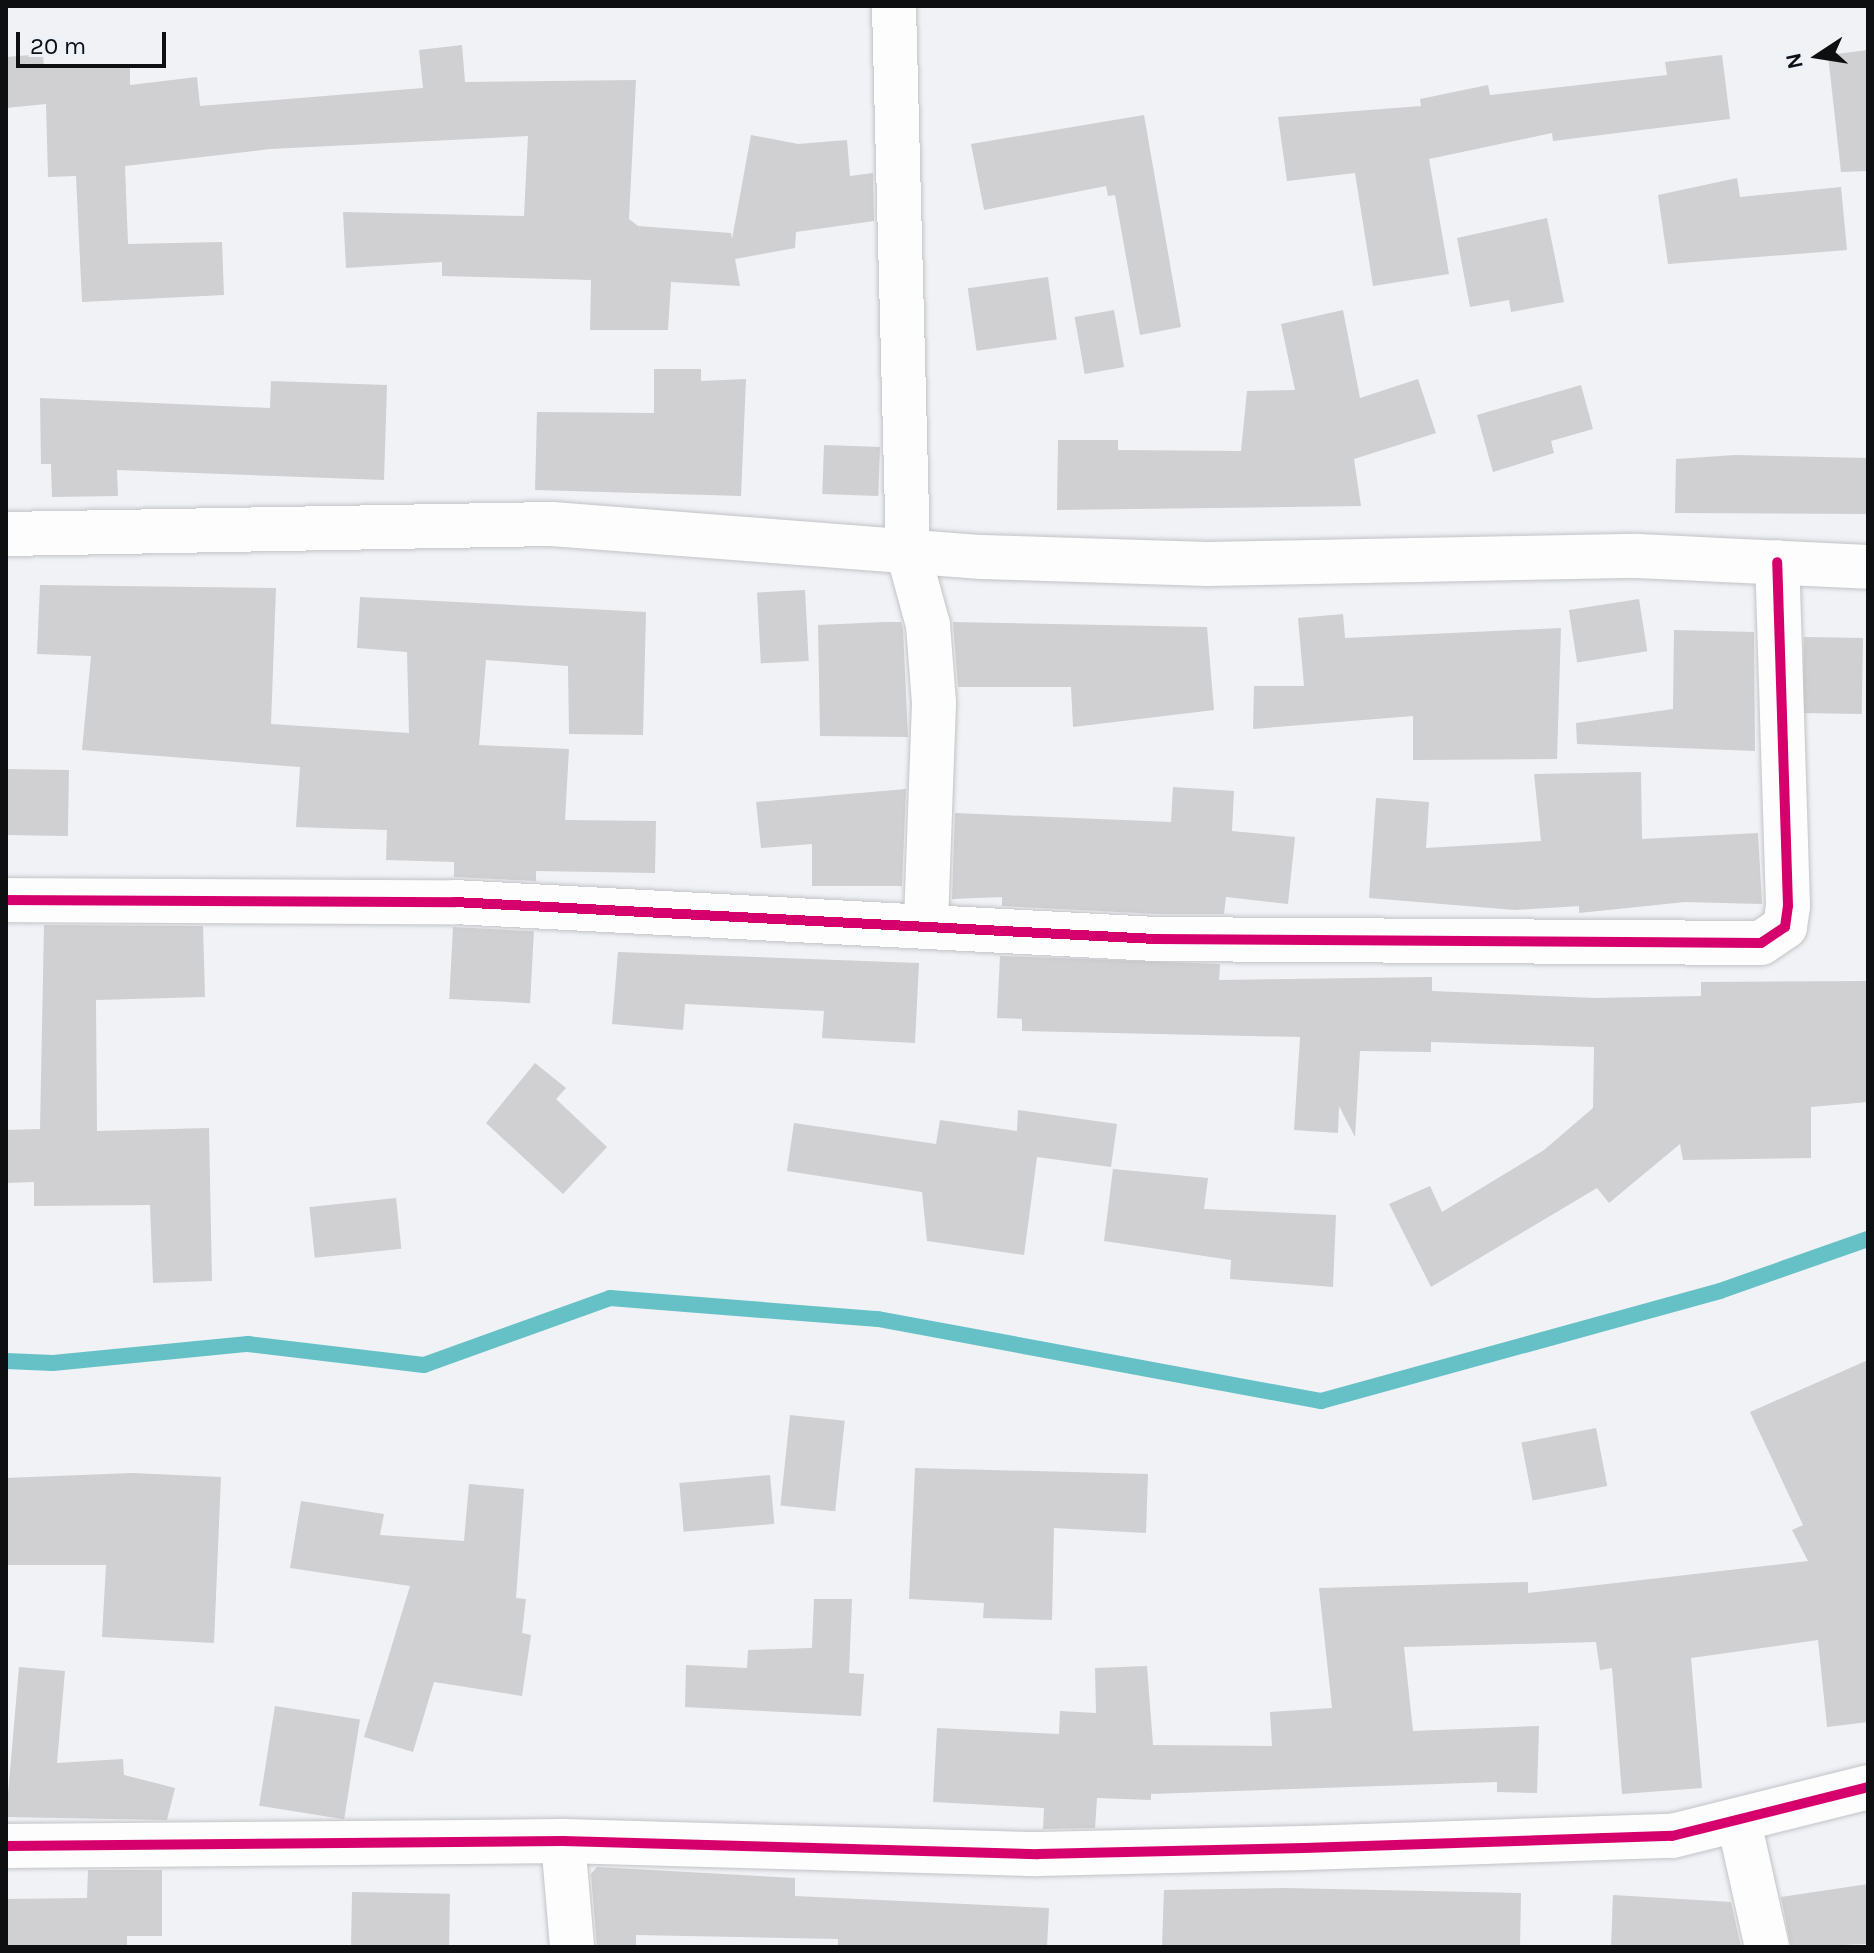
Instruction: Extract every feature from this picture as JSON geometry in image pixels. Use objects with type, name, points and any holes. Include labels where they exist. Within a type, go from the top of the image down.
[{"type":"street","points":[[894,6],[908,552],[928,625],[934,703],[926,926]]},
{"type":"street","points":[[6,534],[552,524],[908,552],[1208,564],[1622,556],[1868,567]]},
{"type":"street","points":[[6,900],[454,902],[926,926],[1485,945],[1777,938],[1788,906],[1777,562]]},
{"type":"street","points":[[6,1846],[563,1841],[1038,1854],[1672,1836],[1739,1822],[1868,1787]]},
{"type":"street","points":[[1739,1822],[1767,1947]]},
{"type":"street","points":[[563,1841],[572,1947]]},
{"type":"building","points":[[462,45],[465,82],[636,80],[629,219],[638,226],[731,233],[732,239],[751,135],[798,144],[847,140],[850,176],[873,173],[874,221],[796,232],[795,248],[735,259],[740,286],[671,282],[668,330],[590,330],[591,280],[442,276],[442,262],[346,268],[343,212],[524,216],[528,136],[270,149],[125,166],[128,244],[222,242],[224,295],[82,302],[76,176],[48,177],[46,104],[6,108],[6,57],[43,54],[44,67],[130,67],[130,85],[197,77],[200,106],[423,88],[419,50]]},
{"type":"building","points":[[1868,50],[1868,171],[1841,172],[1828,55]]},
{"type":"building","points":[[1722,55],[1730,119],[1553,141],[1552,133],[1429,159],[1449,274],[1373,286],[1355,173],[1287,181],[1278,117],[1421,106],[1420,99],[1488,85],[1490,95],[1667,75],[1665,62]]},
{"type":"building","points":[[1144,115],[1181,327],[1140,335],[1115,195],[1108,196],[1106,186],[984,210],[971,144]]},
{"type":"building","points":[[1737,178],[1740,197],[1841,187],[1847,250],[1668,264],[1658,195]]},
{"type":"building","points":[[1547,218],[1564,302],[1511,312],[1509,300],[1470,307],[1457,238]]},
{"type":"building","points":[[1048,277],[1057,339],[977,351],[968,288]]},
{"type":"building","points":[[1114,310],[1124,367],[1085,374],[1075,317]]},
{"type":"building","points":[[1343,310],[1360,398],[1418,379],[1436,433],[1354,459],[1361,506],[1057,510],[1058,440],[1118,440],[1118,450],[1241,451],[1247,391],[1295,390],[1281,324]]},
{"type":"building","points":[[654,369],[701,369],[701,381],[746,379],[741,496],[535,490],[537,412],[654,413]]},
{"type":"building","points":[[271,381],[387,385],[384,480],[117,470],[118,496],[52,497],[51,464],[41,464],[40,398],[270,408]]},
{"type":"building","points":[[1581,385],[1593,429],[1551,441],[1554,453],[1493,472],[1477,415]]},
{"type":"building","points":[[824,445],[880,447],[878,496],[822,494]]},
{"type":"building","points":[[1735,455],[1868,458],[1868,514],[1675,513],[1676,459]]},
{"type":"building","points":[[40,585],[276,588],[271,724],[409,733],[407,652],[357,648],[360,597],[646,612],[643,735],[569,734],[568,666],[486,660],[479,745],[569,749],[565,820],[656,821],[655,873],[536,871],[536,881],[454,877],[454,862],[386,860],[387,830],[296,827],[300,767],[82,750],[91,656],[37,654]]},
{"type":"building","points":[[805,590],[809,661],[761,663],[757,593]]},
{"type":"building","points":[[1639,599],[1647,651],[1577,662],[1569,610]]},
{"type":"building","points":[[1343,614],[1345,638],[1561,628],[1557,759],[1413,760],[1413,716],[1253,729],[1254,686],[1304,686],[1298,618]]},
{"type":"building","points":[[901,622],[908,737],[820,736],[818,625]]},
{"type":"building","points":[[953,622],[1207,627],[1214,710],[1073,727],[1071,687],[958,687]]},
{"type":"building","points":[[1674,630],[1754,632],[1755,751],[1577,744],[1576,723],[1673,709]]},
{"type":"building","points":[[1804,637],[1863,638],[1862,714],[1803,713]]},
{"type":"building","points":[[6,769],[69,770],[68,836],[6,835]]},
{"type":"building","points":[[1641,772],[1642,839],[1758,833],[1762,904],[1685,902],[1579,913],[1579,906],[1515,910],[1369,898],[1376,798],[1429,802],[1426,848],[1541,841],[1534,774]]},
{"type":"building","points":[[1173,787],[1234,791],[1232,831],[1295,837],[1288,904],[1226,897],[1224,914],[1157,914],[1002,906],[1002,897],[952,899],[955,813],[1171,822]]},
{"type":"building","points":[[906,789],[902,886],[812,886],[812,844],[761,848],[756,802]]},
{"type":"building","points":[[44,925],[203,926],[205,997],[96,1000],[97,1131],[209,1128],[212,1281],[153,1283],[150,1205],[34,1206],[34,1182],[6,1183],[6,1130],[40,1129]]},
{"type":"building","points":[[453,927],[534,931],[530,1003],[449,999]]},
{"type":"building","points":[[618,952],[919,963],[915,1043],[822,1038],[824,1011],[685,1004],[683,1030],[612,1024]]},
{"type":"building","points":[[1000,956],[1220,964],[1219,980],[1432,977],[1432,991],[1595,998],[1701,996],[1701,982],[1868,981],[1868,1102],[1811,1107],[1811,1158],[1683,1160],[1680,1144],[1609,1203],[1597,1188],[1431,1287],[1389,1204],[1430,1186],[1442,1212],[1544,1150],[1593,1108],[1594,1047],[1431,1042],[1431,1052],[1360,1051],[1355,1137],[1339,1106],[1338,1133],[1294,1130],[1300,1037],[1022,1031],[1022,1019],[997,1018]]},
{"type":"building","points":[[535,1063],[566,1088],[556,1099],[607,1147],[563,1194],[486,1123]]},
{"type":"building","points":[[1018,1110],[1117,1124],[1111,1167],[1037,1157],[1024,1255],[927,1241],[922,1192],[787,1171],[794,1123],[936,1144],[940,1120],[1017,1131]]},
{"type":"building","points":[[1113,1169],[1208,1178],[1204,1209],[1336,1215],[1333,1287],[1230,1279],[1231,1260],[1104,1241]]},
{"type":"building","points":[[396,1198],[401,1249],[315,1258],[309,1207]]},
{"type":"building","points":[[1868,1360],[1868,1722],[1827,1727],[1818,1640],[1691,1658],[1702,1788],[1622,1794],[1612,1668],[1600,1670],[1596,1642],[1404,1647],[1413,1731],[1539,1726],[1537,1793],[1497,1792],[1497,1782],[1151,1794],[1151,1800],[1097,1798],[1095,1828],[1043,1829],[1044,1808],[933,1802],[937,1728],[1059,1734],[1060,1711],[1096,1713],[1095,1668],[1147,1666],[1153,1745],[1272,1746],[1270,1712],[1332,1708],[1319,1588],[1528,1582],[1528,1593],[1808,1561],[1792,1530],[1803,1525],[1750,1412]]},
{"type":"building","points":[[790,1415],[845,1421],[835,1511],[780,1506]]},
{"type":"building","points":[[1596,1428],[1607,1486],[1533,1500],[1521,1443]]},
{"type":"building","points":[[915,1468],[1148,1474],[1146,1533],[1054,1528],[1052,1620],[983,1618],[984,1603],[909,1599]]},
{"type":"building","points":[[132,1473],[221,1477],[214,1643],[102,1637],[106,1565],[6,1565],[6,1478]]},
{"type":"building","points":[[770,1475],[774,1524],[684,1532],[679,1483]]},
{"type":"building","points":[[469,1484],[524,1489],[516,1598],[526,1599],[522,1633],[531,1635],[522,1696],[434,1682],[413,1752],[364,1737],[410,1586],[290,1568],[301,1501],[384,1514],[380,1535],[464,1541]]},
{"type":"building","points":[[814,1599],[852,1599],[849,1673],[864,1674],[861,1716],[685,1707],[686,1665],[747,1668],[748,1650],[812,1648]]},
{"type":"building","points":[[19,1667],[65,1671],[57,1763],[123,1759],[124,1775],[175,1788],[167,1820],[6,1817]]},
{"type":"building","points":[[275,1706],[360,1719],[344,1819],[259,1806]]},
{"type":"building","points":[[597,1867],[795,1878],[795,1896],[1049,1908],[1047,1947],[838,1947],[838,1939],[636,1935],[636,1947],[597,1947],[591,1874]]},
{"type":"building","points":[[88,1870],[162,1870],[162,1936],[127,1936],[127,1947],[6,1947],[6,1899],[87,1898]]},
{"type":"building","points":[[1868,1884],[1868,1944],[1791,1947],[1781,1897]]},
{"type":"building","points":[[1284,1888],[1521,1893],[1520,1947],[1162,1947],[1164,1890]]},
{"type":"building","points":[[352,1892],[450,1894],[449,1947],[351,1945]]},
{"type":"building","points":[[1613,1895],[1731,1902],[1741,1947],[1611,1947]]},
{"type":"waterway","points":[[6,1361],[53,1363],[248,1344],[424,1365],[610,1298],[878,1319],[1321,1401],[1720,1291],[1868,1239]]},
{"type":"cycle path","points":[[6,900],[454,902],[1156,939],[1761,943],[1785,927],[1788,906],[1777,562]]},
{"type":"cycle path","points":[[6,1846],[563,1841],[1038,1854],[1304,1848],[1672,1836],[1868,1787]]}]
